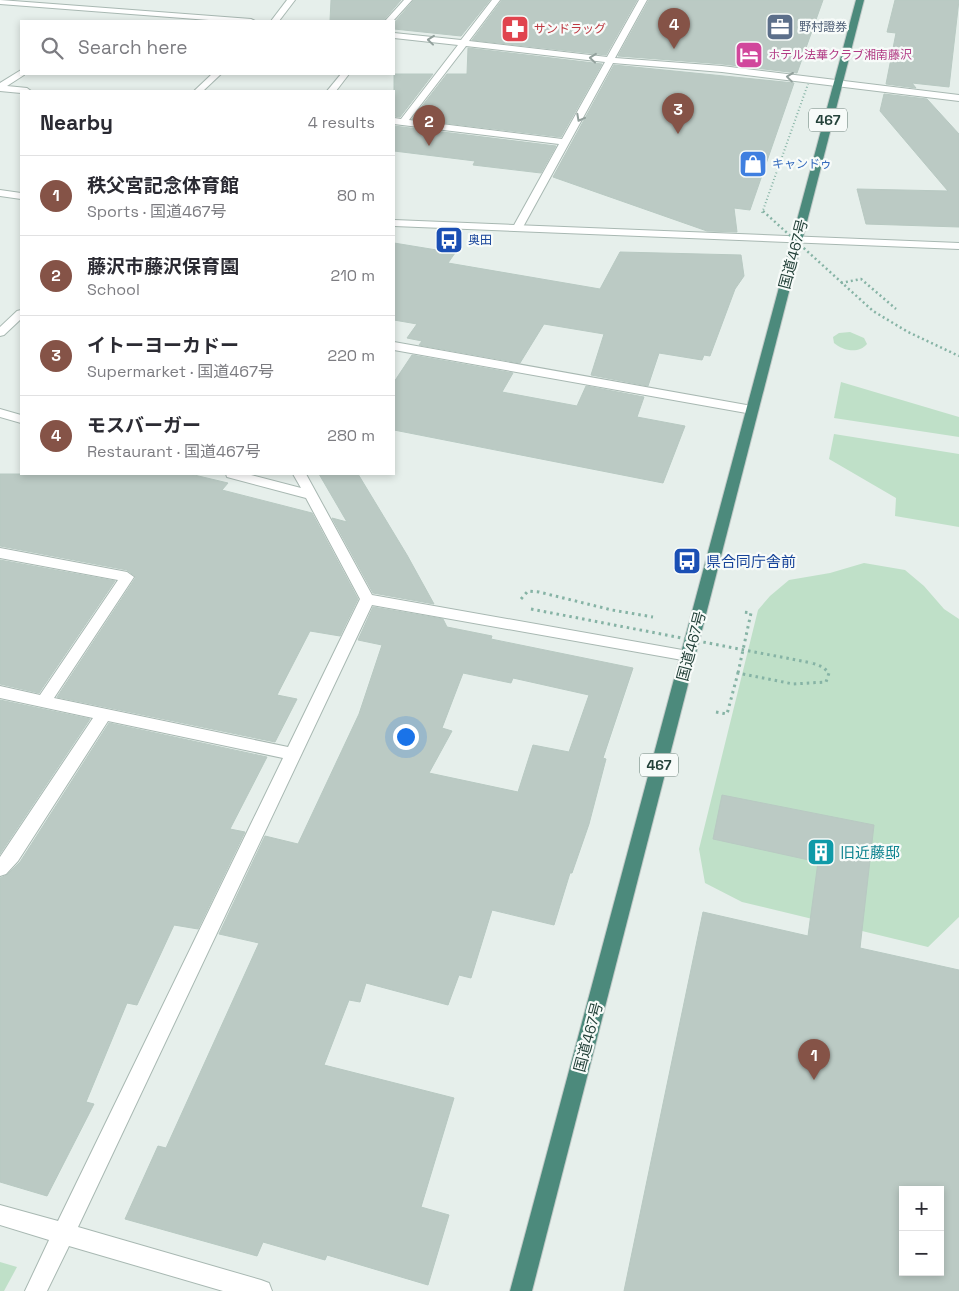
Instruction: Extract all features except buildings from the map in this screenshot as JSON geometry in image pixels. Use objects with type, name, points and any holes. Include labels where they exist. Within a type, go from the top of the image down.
[{"type":"highway","name":"国道467号","points":[[521,1291],[860,0]]},
{"type":"street","points":[[100,20],[129,0]]},
{"type":"street","points":[[276,20],[291,0]]},
{"type":"street","points":[[390,20],[408,0]]},
{"type":"street","points":[[404,121],[496,0]]},
{"type":"street","points":[[518,228],[643,0]]},
{"type":"street","points":[[0,2],[237,20]]},
{"type":"street","points":[[395,35],[611,60],[722,69],[959,98]]},
{"type":"street","points":[[0,87],[20,74]]},
{"type":"street","points":[[199,90],[216,75]]},
{"type":"street","points":[[332,90],[344,75]]},
{"type":"street","points":[[0,87],[20,90]]},
{"type":"street","points":[[395,120],[566,142]]},
{"type":"street","points":[[0,193],[20,196]]},
{"type":"street","points":[[395,223],[959,246]]},
{"type":"street","points":[[0,333],[20,314]]},
{"type":"street","points":[[395,346],[752,410]]},
{"type":"street","points":[[0,413],[20,418]]},
{"type":"street","points":[[236,475],[312,495]]},
{"type":"street","points":[[301,475],[368,600]]},
{"type":"street","points":[[0,553],[127,576],[44,701]]},
{"type":"street","points":[[368,600],[688,656]]},
{"type":"street","points":[[36,1291],[368,600]]},
{"type":"street","points":[[0,692],[293,754]]},
{"type":"street","points":[[0,869],[12,856],[104,714]]},
{"type":"street","points":[[0,1215],[261,1291]]},
{"type":"path","points":[[808,84],[762,213],[873,311],[908,332],[959,356]]},
{"type":"path","points":[[841,283],[861,279],[896,309]]},
{"type":"path","points":[[521,604],[521,597],[528,591],[539,592],[653,618]]},
{"type":"path","points":[[526,607],[812,663],[823,667],[829,673],[826,682],[812,686],[797,685],[738,673]]},
{"type":"path","points":[[716,712],[728,714],[751,614],[742,612]]},
{"type":"green space","points":[[850,332],[864,338],[867,344],[860,349],[851,350],[842,348],[834,343],[833,337],[839,333]]},
{"type":"green space","points":[[841,382],[959,417],[959,437],[834,418]]},
{"type":"green space","points":[[834,434],[959,454],[959,527],[895,516],[896,498],[829,459]]},
{"type":"green space","points":[[864,563],[905,570],[924,586],[944,609],[959,619],[959,917],[928,947],[742,902],[705,883],[699,849],[758,610],[770,596],[789,580],[830,573]]},
{"type":"green space","points":[[0,1262],[17,1267],[4,1291],[0,1291]]},
{"type":"place","name":"野村證券","points":[[780,27]]},
{"type":"place","name":"サンドラッグ","points":[[515,29]]},
{"type":"place","name":"モスバーガー","points":[[674,49]]},
{"type":"place","name":"ホテル法華クラブ湘南藤沢","points":[[749,55]]},
{"type":"place","name":"イトーヨーカドー","points":[[678,134]]},
{"type":"place","name":"藤沢市藤沢保育園","points":[[429,146]]},
{"type":"place","name":"キャンドゥ","points":[[753,164]]},
{"type":"place","name":"奥田","points":[[449,240]]},
{"type":"place","name":"県合同庁舎前","points":[[687,561]]},
{"type":"place","name":"旧近藤邸","points":[[821,852]]},
{"type":"place","name":"秩父宮記念体育館","points":[[814,1080]]}]
